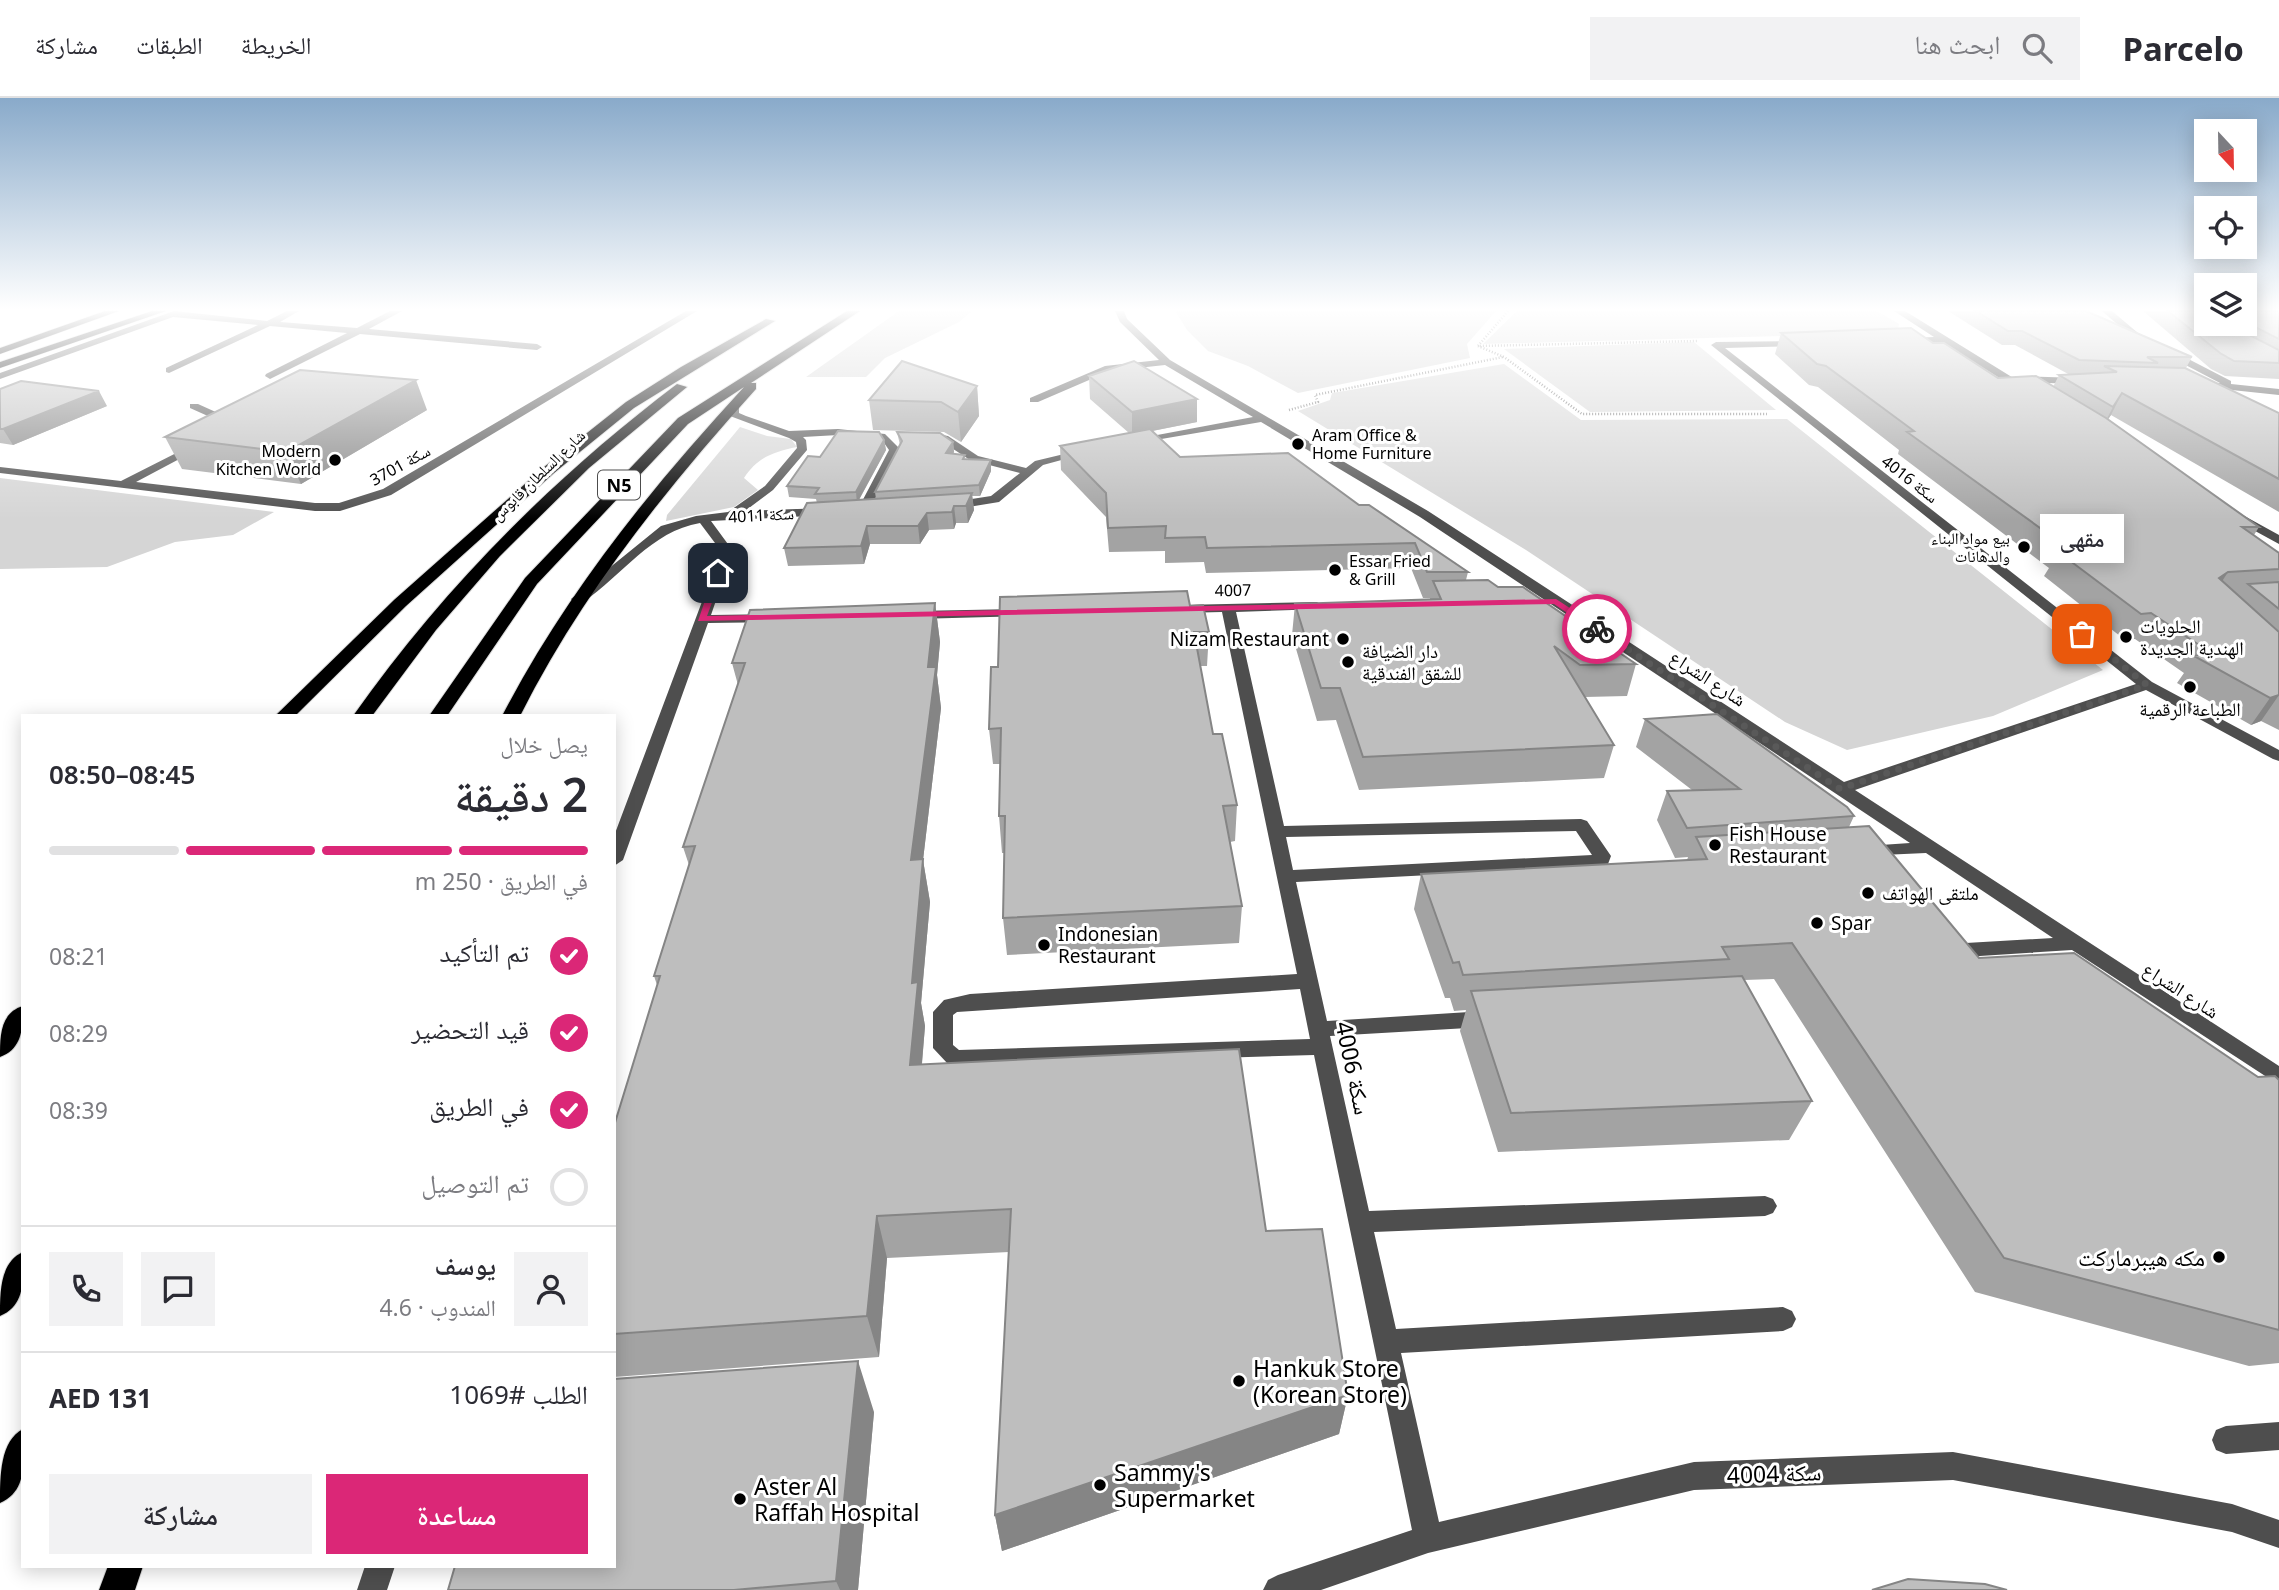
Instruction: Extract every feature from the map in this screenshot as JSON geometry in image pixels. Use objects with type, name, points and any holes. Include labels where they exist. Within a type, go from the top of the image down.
[{"type":"highway","name":"شارع السلطان قابوس","points":[[286,714],[400,603],[549,470],[630,405],[667,381]]},
{"type":"highway","name":"شارع السلطان قابوس","points":[[364,714],[440,614],[533,516],[601,451],[694,381]]},
{"type":"highway","name":"N5","points":[[439,714],[531,582],[636,467],[683,421],[745,381]]},
{"type":"highway","points":[[512,714],[531,673],[578,599],[630,526],[758,381]]},
{"type":"highway","points":[[0,1047],[21,1018]]},
{"type":"highway","points":[[0,1302],[21,1268]]},
{"type":"highway","points":[[0,1486],[21,1449]]},
{"type":"highway","points":[[117,1590],[125,1568]]},
{"type":"street","name":"سكة 3701","points":[[0,470],[315,507],[340,507],[387,492],[575,381]]},
{"type":"street","points":[[1034,400],[1079,381]]},
{"type":"street","name":"شارع الشراع","points":[[1198,381],[1424,514],[2279,1077]]},
{"type":"street","name":"سكة 4016","points":[[1760,381],[2147,685],[2279,756]]},
{"type":"street","points":[[2012,381],[2032,393]]},
{"type":"street","points":[[2077,381],[2092,381]]},
{"type":"street","points":[[2222,381],[2230,385]]},
{"type":"street","points":[[2189,384],[2230,385],[2279,392]]},
{"type":"street","points":[[122,485],[224,430],[225,420],[194,406]]},
{"type":"street","points":[[730,516],[769,488],[803,449],[801,440],[789,434],[751,426],[734,414],[734,406]]},
{"type":"street","points":[[1128,444],[1261,419]]},
{"type":"street","name":"سكة 4011","points":[[578,599],[603,585],[666,527],[730,516],[856,511],[895,450],[891,436],[838,432],[789,434]]},
{"type":"street","points":[[918,436],[944,438],[974,458],[1026,471]]},
{"type":"street","points":[[933,508],[995,499],[1006,492],[1026,471],[1051,460],[1101,449]]},
{"type":"street","points":[[2230,512],[2279,539]]},
{"type":"street","name":"سكة 4011","points":[[616,855],[727,551],[704,520]]},
{"type":"street","points":[[1528,602],[1556,601]]},
{"type":"street","name":"4007","points":[[1159,609],[1338,605]]},
{"type":"street","name":"سكة 4006","points":[[1228,607],[1427,1539]]},
{"type":"street","points":[[897,616],[1035,612]]},
{"type":"street","points":[[702,619],[791,618]]},
{"type":"street","points":[[1840,789],[2147,685]]},
{"type":"street","points":[[1276,832],[1581,825],[1602,856],[1602,860],[1286,876]]},
{"type":"street","points":[[1849,853],[1929,847]]},
{"type":"street","points":[[1943,952],[2075,943]]},
{"type":"street","points":[[1308,981],[960,1003],[951,1005],[943,1012],[943,1048],[955,1058],[1321,1038],[1512,1017]]},
{"type":"street","points":[[1360,1222],[1765,1206]]},
{"type":"street","points":[[1385,1342],[1783,1319]]},
{"type":"street","points":[[2226,1440],[2279,1436]]},
{"type":"street","name":"سكة 4004","points":[[1278,1590],[1427,1539],[1693,1476],[1953,1466],[2232,1518],[2279,1534]]},
{"type":"street","points":[[372,1590],[379,1568]]},
{"type":"path","points":[[1261,419],[1318,402],[1315,395],[1386,381]]},
{"type":"path","points":[[1536,381],[1582,415],[1802,414]]},
{"type":"shaded area","points":[[1275,381],[1359,381],[1298,393]]},
{"type":"shaded area","points":[[1405,381],[1527,381],[1581,420],[1787,419],[2103,670],[1993,716],[1847,750],[1785,722],[1526,550],[1298,411],[1330,400],[1332,393]]},
{"type":"shaded area","points":[[1547,381],[1741,381],[1776,410],[1590,412]]},
{"type":"shaded area","points":[[740,427],[767,436],[791,439],[797,447],[773,453],[755,465],[744,478],[758,490],[734,507],[666,521],[667,515]]},
{"type":"shaded area","points":[[0,478],[274,512],[233,535],[175,542],[107,567],[0,569]]},
{"type":"building","points":[[21,381],[99,391],[0,429],[0,389]]},
{"type":"building","points":[[279,381],[415,381],[286,452],[165,437]]},
{"type":"building","points":[[885,381],[961,381],[977,386],[958,412],[941,402],[869,400]]},
{"type":"building","points":[[1095,381],[1167,381],[1197,399],[1132,412]]},
{"type":"building","points":[[1846,381],[2044,381],[2106,418],[2259,527],[2242,527],[2279,553],[2279,569],[2228,572],[2219,578],[2279,632],[2279,695],[2270,698],[2194,656],[2211,653],[2151,613],[2141,614],[2057,551],[2072,551],[1907,432],[1914,431]]},
{"type":"building","points":[[2068,381],[2211,381],[2279,413],[2279,479],[2122,393],[2113,407]]},
{"type":"building","points":[[1150,429],[1180,457],[1288,453],[1359,505],[1369,505],[1468,572],[1427,572],[1415,543],[1207,548],[1205,537],[1165,538],[1166,526],[1108,528],[1106,493],[1060,446]]},
{"type":"building","points":[[838,431],[879,432],[884,440],[856,492],[815,494],[819,488],[787,486],[808,456],[820,457]]},
{"type":"building","points":[[897,432],[940,433],[953,442],[946,453],[965,455],[963,459],[991,460],[979,485],[875,492],[902,441]]},
{"type":"building","points":[[972,493],[966,506],[954,506],[952,512],[927,513],[918,526],[867,526],[861,546],[784,548],[807,503]]},
{"type":"building","points":[[1488,580],[1498,587],[1523,587],[1636,664],[1580,665],[1554,646],[1614,745],[1363,757],[1340,688],[1321,688],[1295,604],[1441,599],[1433,581]]},
{"type":"building","points":[[2279,582],[2279,609],[2248,584]]},
{"type":"building","points":[[1187,591],[1190,606],[1203,605],[1209,632],[1194,632],[1213,734],[1222,734],[1237,805],[1223,806],[1242,906],[1003,918],[1005,816],[999,816],[1001,728],[989,729],[991,667],[998,667],[1000,597]]},
{"type":"building","points":[[935,603],[928,667],[936,667],[911,860],[923,859],[912,983],[918,982],[910,1065],[1239,1049],[1266,1231],[1322,1229],[1348,1395],[995,1515],[1011,1209],[877,1216],[867,1316],[616,1334],[616,1119],[660,976],[654,976],[695,846],[683,847],[745,663],[732,663],[750,610]]},
{"type":"building","points":[[1717,714],[1847,807],[1854,816],[1687,828],[1667,791],[1740,789],[1645,719]]},
{"type":"building","points":[[1869,826],[1979,958],[2074,953],[2258,1077],[2275,1076],[2279,1080],[2279,1330],[2004,1258],[1792,943],[1722,947],[1729,959],[1463,975],[1459,962],[1453,963],[1421,874],[1707,859],[1696,837]]},
{"type":"building","points":[[1742,976],[1812,1101],[1511,1113],[1471,991]]},
{"type":"building","name":"Aster Al Raffah Hospital","points":[[858,1361],[836,1581],[734,1590],[448,1590],[454,1568],[616,1568],[616,1379]]},
{"type":"building","points":[[1908,1579],[1985,1584],[2007,1590],[1872,1590]]},
{"type":"way so far","points":[[1597,629],[1840,789],[2147,685],[2082,634]]},
{"type":"place","name":"Aram Office & Home Furniture","points":[[1298,444]]},
{"type":"place","name":"Modern Kitchen World","points":[[335,460]]},
{"type":"place","name":"بيع مواد البناء والدهانات","points":[[2024,547]]},
{"type":"place","name":"Essar Fried & Grill","points":[[1335,570]]},
{"type":"place","name":"مقهى","points":[[2082,634]]},
{"type":"place","name":"الحلويات الهندية الجديدة","points":[[2126,637]]},
{"type":"place","name":"Nizam Restaurant","points":[[1343,639]]},
{"type":"place","name":"دار الضيافة للشقق الفندقية","points":[[1348,662]]},
{"type":"place","name":"الطباعة الرقمية","points":[[2190,687]]},
{"type":"place","name":"Fish House Restaurant","points":[[1715,845]]},
{"type":"place","name":"ملتقى الهواتف","points":[[1868,893]]},
{"type":"place","name":"Spar","points":[[1817,923]]},
{"type":"place","name":"Indonesian Restaurant","points":[[1044,945]]},
{"type":"place","name":"مكه هيبرماركت","points":[[2219,1257]]},
{"type":"place","name":"Hankuk Store (Korean Store)","points":[[1239,1381]]},
{"type":"place","name":"Sammy's Supermarket","points":[[1100,1485]]},
{"type":"place","name":"Aster Al Raffah Hospital","points":[[740,1499]]},
{"type":"route","points":[[718,573],[702,619],[1556,601],[1597,629]]}]
